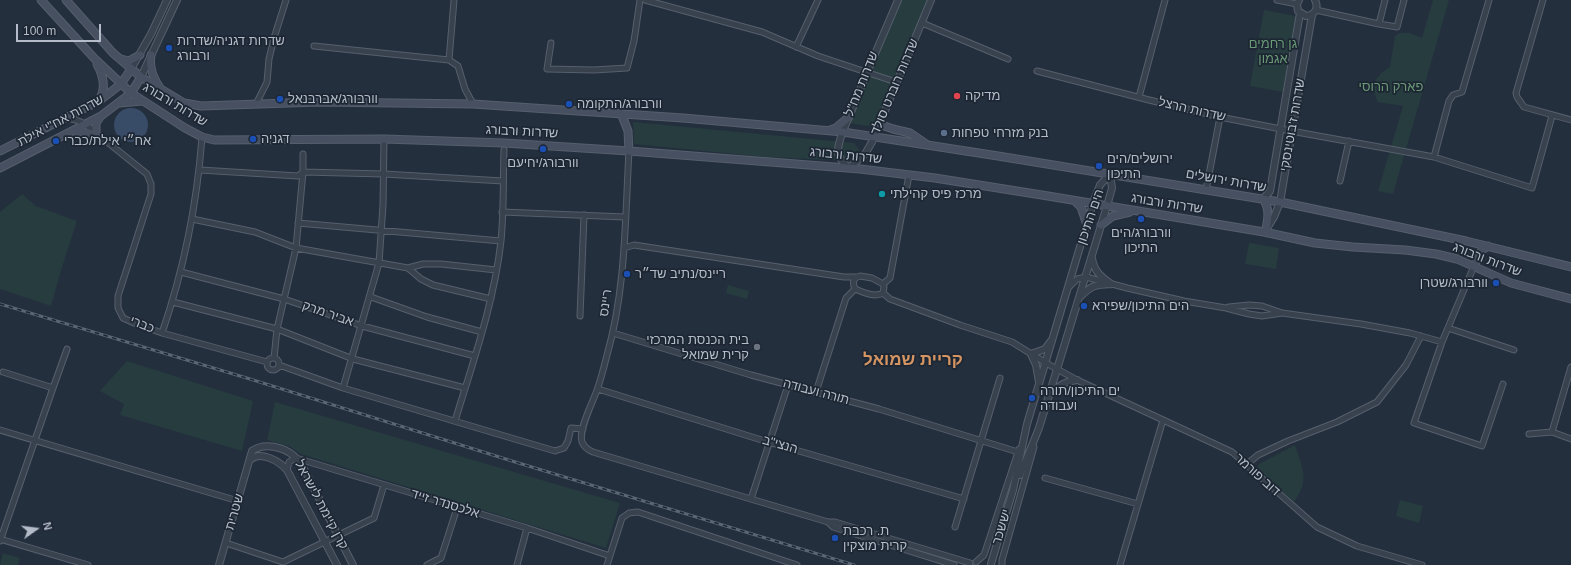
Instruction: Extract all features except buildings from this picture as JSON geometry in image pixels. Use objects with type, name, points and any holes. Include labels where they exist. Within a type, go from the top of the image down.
[{"type":"main road","name":"שדרות ורבורג","points":[[41,0],[94,58],[131,93],[185,128],[202,137],[225,140],[384,140],[504,143],[629,150],[849,168],[909,175],[1265,231],[1315,243],[1436,254],[1457,259],[1511,283],[1571,299]]},
{"type":"main road","name":"שדרות ורבורג","points":[[66,0],[101,41],[131,69],[161,90],[190,105],[318,102],[473,104],[621,113],[843,132],[873,138]]},
{"type":"main road","points":[[120,59],[130,61],[140,55]]},
{"type":"main road","points":[[152,55],[150,65],[152,74],[161,90]]},
{"type":"main road","points":[[94,58],[103,80],[103,92],[99,101]]},
{"type":"main road","name":"שדרות אח\"י אילת","points":[[0,151],[99,101],[121,84],[131,69]]},
{"type":"main road","name":"שדרות אח\"י אילת","points":[[0,168],[101,116],[131,93],[141,77]]},
{"type":"main road","points":[[118,104],[142,101]]},
{"type":"main road","name":"ריינס","points":[[621,113],[628,131],[629,150]]},
{"type":"main road","points":[[70,131],[97,134],[96,124],[101,116]]},
{"type":"main road","points":[[826,131],[836,128],[849,117]]},
{"type":"main road","points":[[879,124],[910,133],[928,146]]},
{"type":"main road","name":"שדרות ירושלים","points":[[873,138],[1110,174],[1280,202],[1488,246],[1571,267]]},
{"type":"main road","points":[[1263,199],[1269,214],[1265,231]]},
{"type":"main road","points":[[1075,200],[1081,207],[1087,225]]},
{"type":"main road","points":[[1101,225],[1117,215],[1137,211]]},
{"type":"main road","points":[[1474,266],[1482,250],[1488,246]]},
{"type":"street","points":[[131,69],[140,55],[167,0]]},
{"type":"street","points":[[141,77],[177,0]]},
{"type":"street","points":[[256,104],[267,82],[272,45],[286,0]]},
{"type":"street","points":[[449,60],[454,0]]},
{"type":"street","points":[[551,43],[547,69],[594,70],[627,68],[634,41],[640,0]]},
{"type":"street","points":[[645,0],[762,32],[796,47],[896,82]]},
{"type":"street","points":[[796,47],[818,0]]},
{"type":"street","name":"שדרות מח\"ל","points":[[849,168],[844,164],[838,152],[840,139],[898,0]]},
{"type":"street","name":"שדרות רוברט סולד","points":[[849,168],[864,154],[873,138],[931,0]]},
{"type":"street","points":[[1138,97],[1165,0]]},
{"type":"street","points":[[1277,0],[1298,2],[1300,13],[1306,16],[1314,12],[1397,27],[1404,0]]},
{"type":"street","name":"שדרות ז'בוטינסקי","points":[[1265,231],[1274,217],[1280,202],[1291,131],[1314,12],[1317,4],[1315,0]]},
{"type":"street","points":[[1379,24],[1385,0]]},
{"type":"street","points":[[1434,157],[1449,101],[1454,95],[1462,92],[1489,0]]},
{"type":"street","points":[[1543,0],[1516,93],[1524,107],[1552,116],[1571,120]]},
{"type":"street","name":"שדרות ז'בוטינסקי","points":[[1263,199],[1270,191],[1300,13]]},
{"type":"street","points":[[922,23],[1008,59]]},
{"type":"street","points":[[314,46],[449,60],[458,66],[465,89],[473,104]]},
{"type":"street","name":"שדרות הרצל","points":[[1037,72],[1248,122],[1434,157],[1532,188],[1552,116]]},
{"type":"street","points":[[1206,190],[1220,116]]},
{"type":"street","name":"כברי","points":[[66,118],[85,124],[143,170],[150,181],[151,194],[122,279],[118,296],[118,308],[123,318],[162,333],[173,302],[181,272],[192,219],[200,170],[202,137]]},
{"type":"street","points":[[343,388],[353,359],[380,263],[384,140]]},
{"type":"street","points":[[1340,181],[1350,141]]},
{"type":"street","points":[[455,421],[491,298],[501,241],[504,150]]},
{"type":"street","points":[[618,150],[626,156],[629,164]]},
{"type":"street","name":"ריינס","points":[[629,150],[624,248],[619,303],[614,333],[598,389],[583,430],[582,441],[586,448],[593,452],[751,499]]},
{"type":"street","points":[[274,358],[277,329],[296,248],[303,172],[303,154]]},
{"type":"street","points":[[200,170],[298,176],[303,172],[384,174],[503,181]]},
{"type":"street","name":"הים התיכון","points":[[1013,490],[1028,424],[1087,225],[1100,185],[1110,174]]},
{"type":"street","name":"הים התיכון","points":[[1013,490],[1039,428],[1058,370],[1112,188],[1110,174]]},
{"type":"street","points":[[883,284],[890,278],[909,175]]},
{"type":"street","points":[[1282,190],[1286,200],[1291,205]]},
{"type":"street","points":[[502,212],[625,217]]},
{"type":"street","points":[[580,316],[584,216]]},
{"type":"street","points":[[192,219],[255,232],[296,248],[408,268],[423,264],[442,264],[496,270]]},
{"type":"street","points":[[298,224],[501,241]]},
{"type":"street","points":[[624,248],[634,245],[844,277],[872,278],[883,284]]},
{"type":"street","points":[[1091,257],[1093,267],[1098,275],[1111,284]]},
{"type":"street","points":[[1474,266],[1442,342],[1414,423],[1482,446],[1503,384]]},
{"type":"street","points":[[408,268],[421,279],[433,285],[491,298]]},
{"type":"street","name":"אביר מרק","points":[[181,272],[284,299],[362,326],[475,356]]},
{"type":"street","points":[[856,277],[853,280],[853,285],[855,288],[874,295],[880,295],[883,293],[883,284]]},
{"type":"street","points":[[1068,287],[1077,279],[1086,277],[1184,301],[1226,308],[1249,314],[1262,316],[1282,313]]},
{"type":"street","points":[[1080,298],[1090,287],[1111,284]]},
{"type":"street","points":[[816,392],[846,298],[855,288]]},
{"type":"street","name":"דוב פורמר","points":[[883,293],[890,299],[960,325],[1012,342],[1077,380],[1232,452],[1317,528],[1357,546],[1422,565]]},
{"type":"street","points":[[371,297],[427,317],[482,332]]},
{"type":"street","points":[[173,302],[277,329],[353,359],[465,388]]},
{"type":"street","points":[[1226,308],[1249,305],[1262,306],[1282,313],[1361,324],[1421,336],[1442,342]]},
{"type":"street","points":[[1249,305],[1246,309],[1249,314]]},
{"type":"street","points":[[1262,306],[1265,311],[1262,316]]},
{"type":"street","points":[[1448,328],[1514,350]]},
{"type":"street","points":[[162,333],[268,362]]},
{"type":"street","name":"תורה ועבודה","points":[[614,333],[788,385],[880,409],[1018,452]]},
{"type":"street","points":[[1037,392],[1039,379],[1036,365],[1031,354],[1045,349],[1054,336]]},
{"type":"street","points":[[1246,465],[1258,455],[1288,441],[1337,422],[1377,402],[1406,365],[1421,336]]},
{"type":"street","points":[[68,349],[0,540],[88,565]]},
{"type":"street","points":[[268,362],[269,359],[274,358]]},
{"type":"street","points":[[274,358],[279,362],[279,365],[343,388],[555,450],[564,448],[568,441],[571,428],[583,430]]},
{"type":"street","points":[[268,362],[268,367],[271,370],[277,368],[279,365]]},
{"type":"street","points":[[1552,432],[1571,367]]},
{"type":"street","points":[[3,372],[54,388]]},
{"type":"street","points":[[955,527],[1000,378]]},
{"type":"street","points":[[1050,394],[1063,383],[1069,380],[1077,380]]},
{"type":"street","points":[[788,385],[768,442],[751,499],[828,522],[835,522],[969,564],[976,562],[984,555],[1028,424]]},
{"type":"street","name":"הנצי\"ב","points":[[598,389],[768,442],[964,499]]},
{"type":"street","points":[[1120,565],[1163,420]]},
{"type":"street","points":[[1002,565],[1002,560],[1039,428]]},
{"type":"street","points":[[0,430],[36,442],[238,501]]},
{"type":"street","points":[[1530,434],[1552,432],[1571,439]]},
{"type":"street","name":"קרן קיימת לישראל","points":[[250,460],[252,451],[264,446],[286,451],[296,458],[304,469],[353,565]]},
{"type":"street","name":"קרן קיימת לישראל","points":[[250,460],[256,456],[264,456],[280,463],[287,470],[337,565]]},
{"type":"street","points":[[287,470],[289,462],[296,458]]},
{"type":"street","name":"אלכסנדר זייד","points":[[296,458],[527,528],[610,556]]},
{"type":"street","name":"שטרית","points":[[220,565],[250,460]]},
{"type":"street","points":[[1045,478],[1138,504]]},
{"type":"street","points":[[226,543],[283,562],[374,518],[384,485]]},
{"type":"street","name":"יששכר","points":[[991,564],[1013,490]]},
{"type":"street","points":[[427,565],[441,558],[457,508]]},
{"type":"street","points":[[607,565],[622,518],[629,514],[638,512],[797,565]]},
{"type":"street","points":[[828,522],[833,527],[954,565]]},
{"type":"street","points":[[517,565],[527,528]]},
{"type":"street","points":[[976,562],[982,565]]},
{"type":"green space","points":[[900,0],[929,0],[895,79],[870,71]]},
{"type":"green space","name":"פארק הרוסי","points":[[1433,0],[1449,0],[1393,194],[1378,191],[1403,106],[1378,102],[1374,91],[1375,82],[1385,70],[1390,67],[1395,36],[1405,33],[1422,38]]},
{"type":"green space","name":"גן רחמים אגמון","points":[[1264,10],[1296,16],[1283,92],[1250,86]]},
{"type":"green space","points":[[868,75],[893,84],[875,127],[848,123]]},
{"type":"green space","points":[[633,122],[854,143],[860,151],[860,156],[855,161],[765,157],[634,144]]},
{"type":"green space","points":[[22,194],[36,206],[77,221],[51,306],[0,289],[0,212]]},
{"type":"green space","points":[[1249,243],[1279,248],[1276,269],[1245,264]]},
{"type":"green space","points":[[728,285],[749,291],[747,299],[726,293]]},
{"type":"green space","points":[[127,361],[253,401],[242,451],[120,415],[124,404],[100,391]]},
{"type":"green space","points":[[275,402],[620,503],[606,548],[301,454],[289,446],[267,440]]},
{"type":"green space","points":[[1295,445],[1304,474],[1302,487],[1294,502],[1257,468],[1259,464]]},
{"type":"green space","points":[[1400,500],[1423,506],[1419,523],[1396,516]]},
{"type":"green space","points":[[3,553],[20,558],[18,565],[0,565]]},
{"type":"water","points":[[128,108],[134,108],[143,113],[147,119],[147,131],[143,137],[134,142],[128,142],[119,137],[114,128],[114,122],[119,113]]},
{"type":"railway","points":[[0,304],[250,379],[512,461],[854,565]]},
{"type":"place","name":"שדרות דגניה/שדרות ורבורג","points":[[169,48]]},
{"type":"place","name":"מדיקה","points":[[957,96]]},
{"type":"place","name":"וורבורג/אברבנאל","points":[[280,99]]},
{"type":"place","name":"וורבורג/התקומה","points":[[569,104]]},
{"type":"place","name":"בנק מזרחי טפחות","points":[[944,133]]},
{"type":"place","name":"דגניה","points":[[253,139]]},
{"type":"place","name":"אח״י אילת/כברי","points":[[56,141]]},
{"type":"place","name":"וורבורג/יחיעם","points":[[543,149]]},
{"type":"place","name":"ירושלים/הים התיכון","points":[[1099,166]]},
{"type":"place","name":"מרכז פיס קהילתי","points":[[882,194]]},
{"type":"place","name":"וורבורג/הים התיכון","points":[[1141,219]]},
{"type":"place","name":"ריינס/נתיב שד״ר","points":[[627,274]]},
{"type":"place","name":"וורבורג/שטרן","points":[[1496,283]]},
{"type":"place","name":"הים התיכון/שפירא","points":[[1084,306]]},
{"type":"place","name":"בית הכנסת המרכזי קרית שמואל","points":[[757,347]]},
{"type":"place","name":"ים התיכון/תורה ועבודה","points":[[1032,398]]},
{"type":"place","name":"ת. רכבת קרית מוצקין","points":[[835,538]]},
{"type":"district","name":"קריית שמואל","points":[[913,360]]}]
